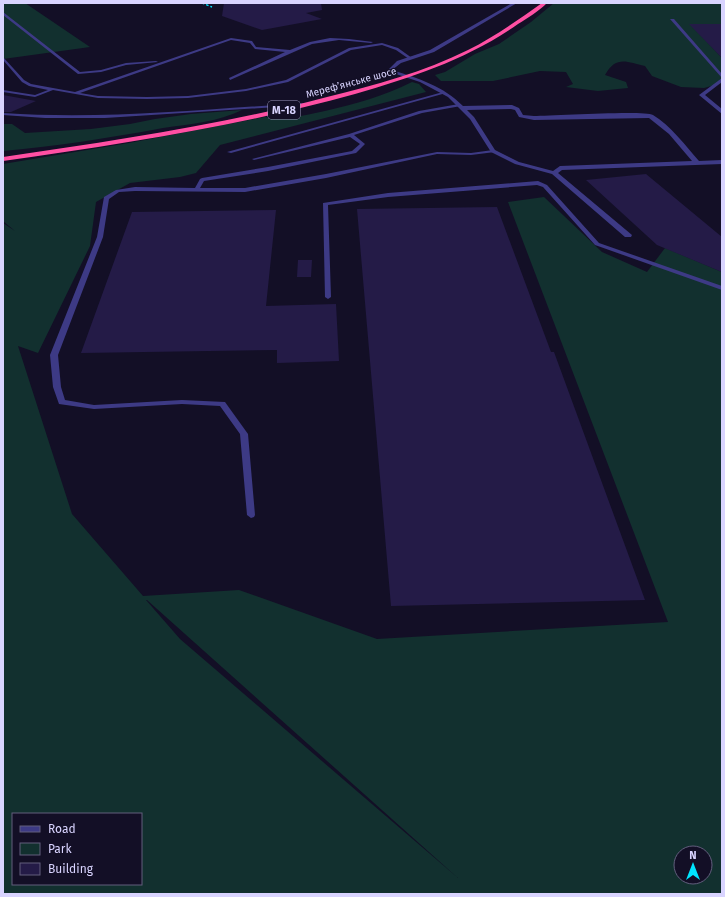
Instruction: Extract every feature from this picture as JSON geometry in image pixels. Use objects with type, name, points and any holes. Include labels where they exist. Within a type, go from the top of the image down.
[{"type":"highway","name":"Мереф’янське шосе","points":[[3,159],[232,122],[310,104],[407,78],[458,57],[494,39],[545,3]]},
{"type":"street","points":[[515,3],[432,51],[410,58],[393,66],[389,71],[407,78],[422,81],[450,96],[472,118],[493,151],[517,164],[554,173],[628,235]]},
{"type":"street","points":[[672,20],[722,78],[702,95],[722,112]]},
{"type":"street","points":[[460,106],[512,107],[517,109],[521,116],[534,118],[636,115],[651,116],[671,133],[697,163]]},
{"type":"street","points":[[554,173],[560,168],[722,162]]},
{"type":"lane","points":[[3,14],[79,73],[102,71],[126,64],[165,62]]},
{"type":"lane","points":[[230,79],[307,43],[336,38],[382,44],[397,50],[410,58]]},
{"type":"lane","points":[[75,93],[231,39],[252,42],[255,48],[290,51]]},
{"type":"lane","points":[[3,58],[23,81],[51,90],[98,97],[188,97],[246,90],[287,81],[350,49],[382,44]]},
{"type":"lane","points":[[3,91],[35,96],[51,90]]},
{"type":"lane","points":[[229,152],[444,93]]},
{"type":"lane","points":[[3,114],[46,117],[105,117],[310,104]]},
{"type":"lane","points":[[254,159],[351,135],[420,112],[460,106]]},
{"type":"lane","points":[[196,190],[202,180],[354,152],[363,144],[351,135]]},
{"type":"lane","points":[[251,515],[244,434],[222,404],[182,402],[94,407],[62,402],[57,387],[54,355],[100,237],[106,198],[118,191],[135,189],[245,190],[326,176],[437,153],[471,154],[493,151]]},
{"type":"lane","points":[[328,297],[325,204],[388,195],[538,184],[545,186],[597,244],[722,288]]},
{"type":"green space","points":[[3,3],[25,3],[90,47],[3,59]]},
{"type":"green space","points":[[554,3],[722,3],[722,24],[690,24],[722,58],[722,83],[704,88],[681,87],[652,76],[645,66],[627,62],[618,62],[609,69],[605,75],[626,82],[628,88],[598,91],[566,87],[573,84],[566,72],[540,71],[493,81],[441,81],[435,75],[445,72],[475,54],[499,44],[531,22]]},
{"type":"green space","points":[[412,82],[419,84],[426,92],[220,145],[196,173],[180,177],[130,183],[96,202],[90,246],[38,353],[18,346],[72,514],[143,596],[239,590],[377,639],[668,622],[508,202],[544,197],[602,252],[647,272],[665,248],[722,272],[722,894],[3,894],[3,223],[15,231],[3,221],[3,164],[129,143],[265,117],[288,118],[302,116],[358,102]],"holes":[[[146,600],[147,600],[458,878],[180,639]]]},
{"type":"green space","points":[[242,110],[204,122],[43,147],[3,151],[3,124],[12,124],[25,133],[91,129],[191,114]]},
{"type":"building","points":[[224,3],[321,3],[322,10],[306,13],[322,19],[262,30],[222,16]]},
{"type":"building","points":[[689,24],[722,24],[722,58]]},
{"type":"building","points":[[3,95],[36,101],[11,112],[3,112]]},
{"type":"building","points":[[646,174],[722,237],[722,272],[657,245],[586,180]]},
{"type":"building","points":[[497,207],[551,352],[554,352],[645,600],[391,606],[357,209]]},
{"type":"building","points":[[276,210],[266,306],[336,304],[339,361],[277,363],[277,350],[81,353],[132,212]]},
{"type":"building","points":[[298,260],[312,260],[311,277],[297,277]]},
{"type":"railway","points":[[202,3],[212,7]]}]
